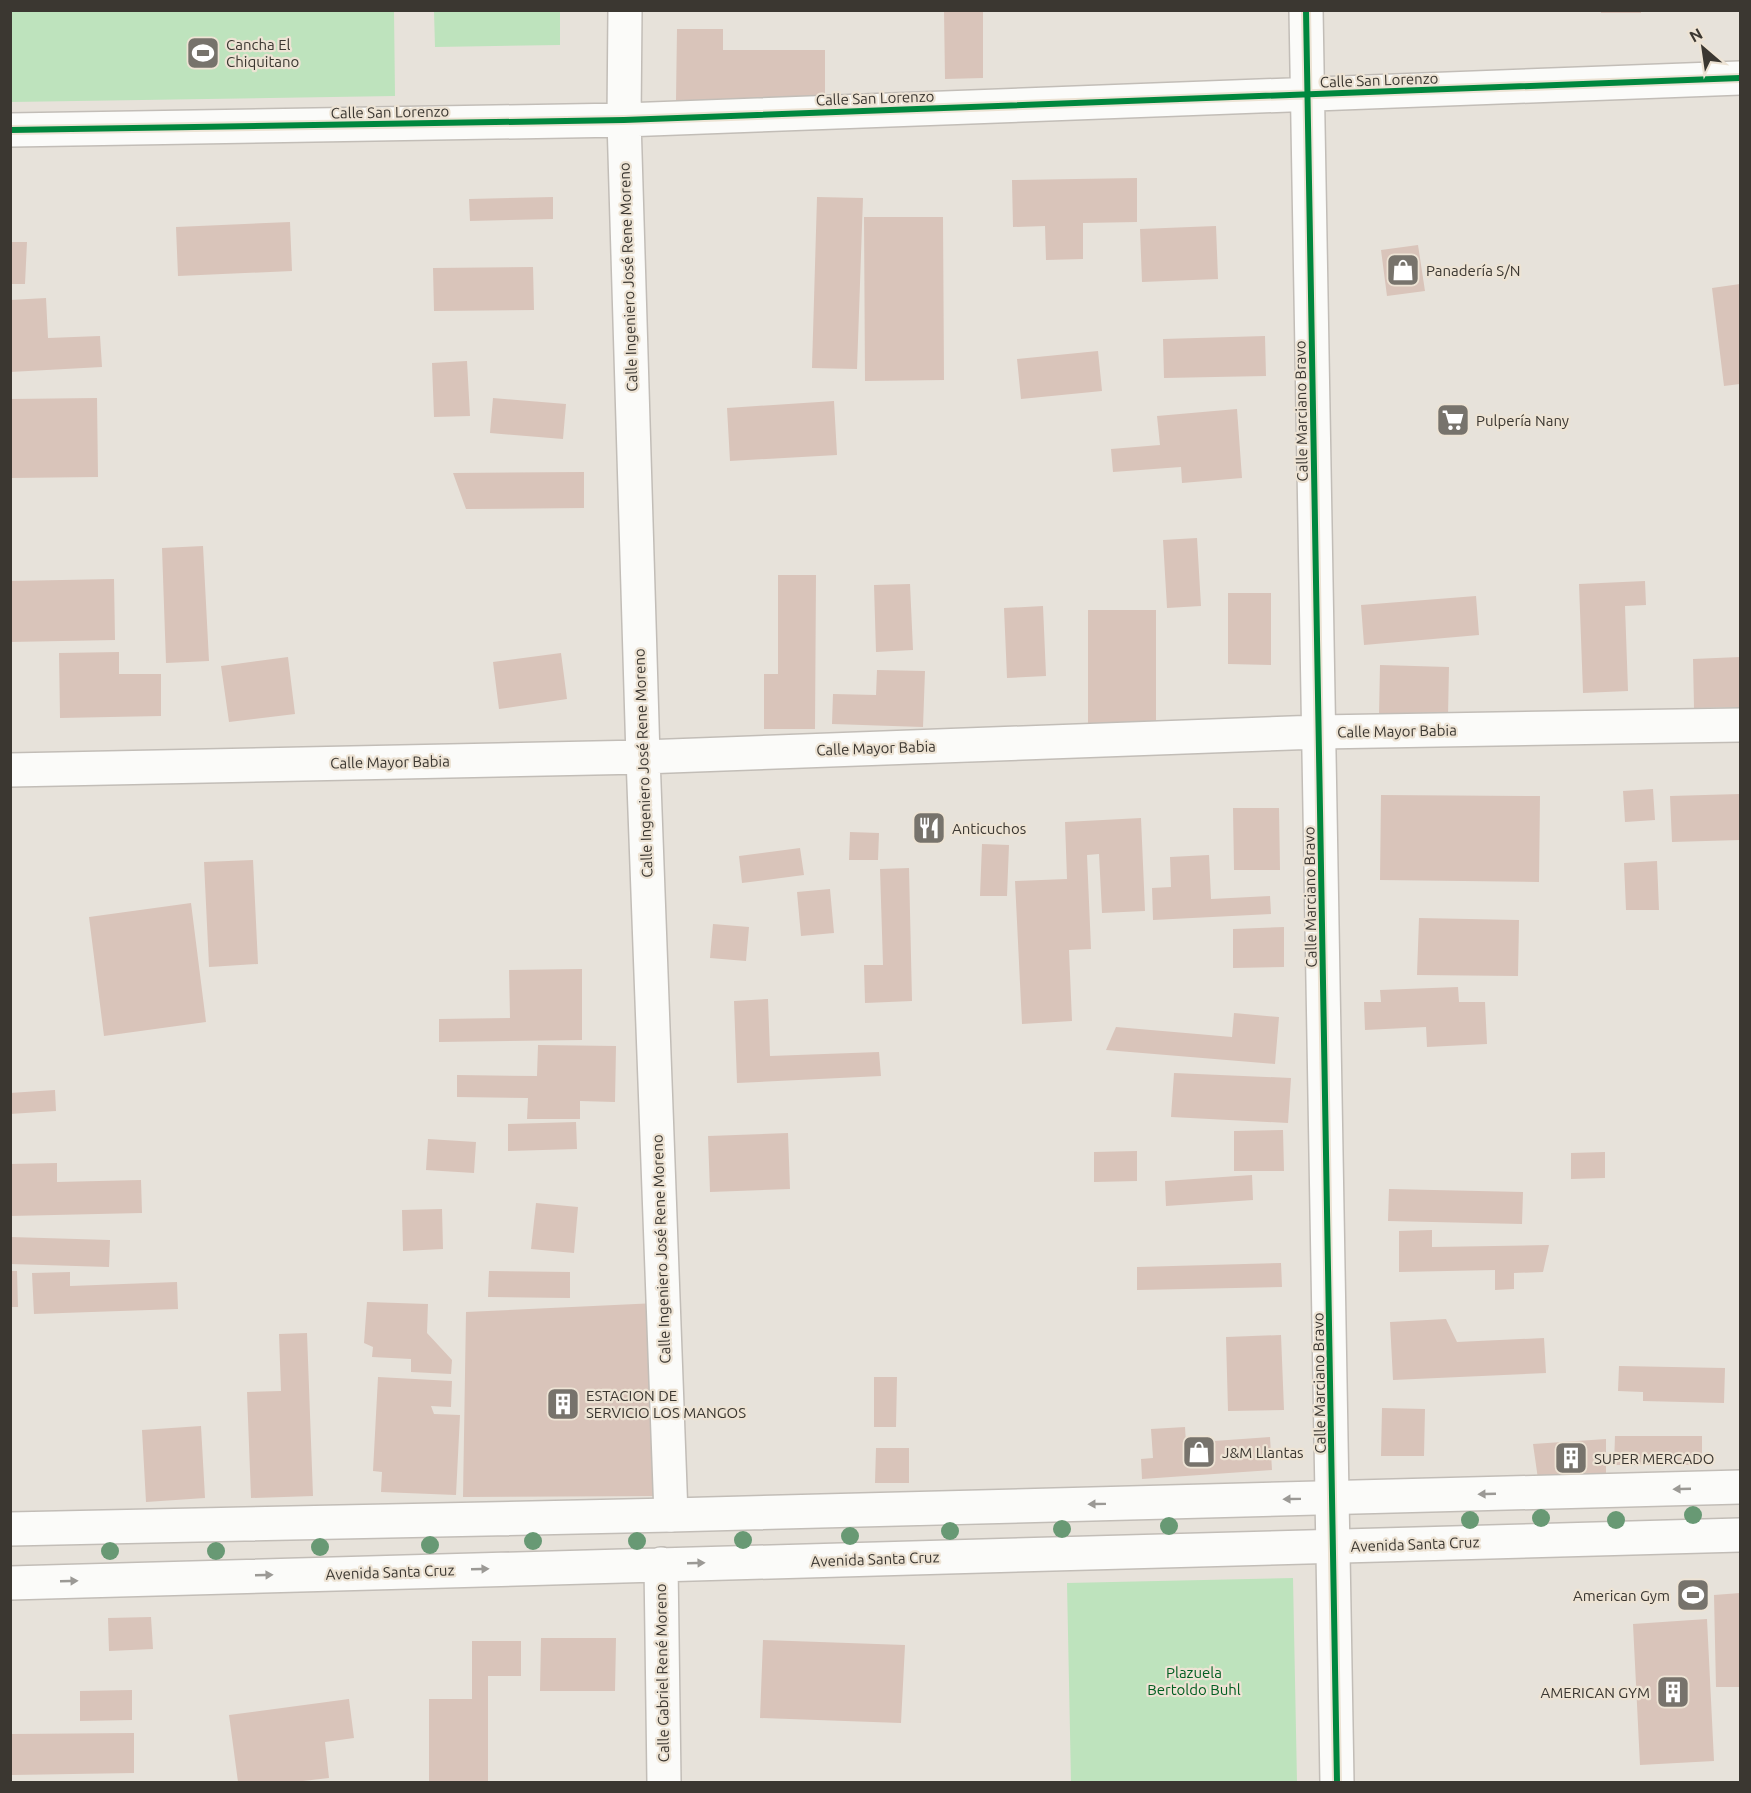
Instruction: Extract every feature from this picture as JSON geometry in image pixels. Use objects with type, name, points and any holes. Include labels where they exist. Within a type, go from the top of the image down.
[{"type":"street","name":"Calle Ingeniero José Rene Moreno","points":[[625,10],[624,120],[643,757],[671,1515]]},
{"type":"street","name":"Calle Marciano Bravo","points":[[1306,10],[1337,1782]]},
{"type":"street","name":"Calle San Lorenzo","points":[[10,130],[624,120],[1740,78]]},
{"type":"street","name":"Calle Mayor Babia","points":[[10,770],[643,757],[1319,732],[1740,725]]},
{"type":"street","points":[[10,1529],[671,1515],[1740,1487]]},
{"type":"street","name":"Avenida Santa Cruz","points":[[10,1582],[1740,1535]]},
{"type":"street","name":"Calle Gabriel René Moreno","points":[[661,1564],[664,1782]]},
{"type":"green space","name":"Cancha El Chiquitano","points":[[10,11],[394,11],[395,96],[11,102]]},
{"type":"green space","points":[[434,11],[560,11],[560,45],[435,47]]},
{"type":"green space","name":"Plazuela Bertoldo Buhl","points":[[1293,1578],[1297,1782],[1071,1782],[1067,1583]]},
{"type":"building","points":[[944,10],[983,10],[983,78],[945,79]]},
{"type":"building","points":[[1601,10],[1641,10],[1641,13],[1601,13]]},
{"type":"building","points":[[677,29],[723,29],[723,50],[825,50],[825,100],[676,100]]},
{"type":"building","points":[[1137,178],[1137,222],[1083,223],[1083,259],[1046,260],[1045,226],[1013,227],[1012,180]]},
{"type":"building","points":[[553,197],[553,219],[470,221],[469,199]]},
{"type":"building","points":[[817,197],[863,198],[857,369],[812,368]]},
{"type":"building","points":[[864,217],[943,217],[944,380],[865,381]]},
{"type":"building","points":[[290,222],[292,271],[178,276],[176,227]]},
{"type":"building","points":[[1216,226],[1218,279],[1142,282],[1140,229]]},
{"type":"building","points":[[10,242],[27,242],[25,284],[10,284]]},
{"type":"building","name":"Panadería S/N","points":[[1418,245],[1425,291],[1387,296],[1381,250]]},
{"type":"building","points":[[533,267],[534,310],[434,311],[433,268]]},
{"type":"building","points":[[1740,284],[1740,384],[1724,386],[1712,288]]},
{"type":"building","points":[[46,298],[48,338],[100,336],[102,367],[10,372],[10,300]]},
{"type":"building","points":[[1265,336],[1266,376],[1164,378],[1163,339]]},
{"type":"building","points":[[1098,351],[1102,391],[1021,399],[1017,359]]},
{"type":"building","points":[[467,361],[470,416],[434,417],[432,363]]},
{"type":"building","points":[[97,398],[98,477],[10,478],[10,399]]},
{"type":"building","points":[[493,398],[566,404],[563,439],[490,433]]},
{"type":"building","points":[[834,401],[837,455],[730,461],[727,408]]},
{"type":"building","points":[[1237,409],[1242,478],[1182,483],[1181,467],[1113,472],[1111,449],[1160,445],[1157,416]]},
{"type":"building","points":[[584,472],[584,508],[466,509],[453,473]]},
{"type":"building","points":[[1197,538],[1201,606],[1167,608],[1163,540]]},
{"type":"building","points":[[203,546],[209,661],[166,663],[162,548]]},
{"type":"building","points":[[778,575],[816,575],[815,729],[764,729],[764,674],[778,674]]},
{"type":"building","points":[[114,579],[115,640],[10,642],[10,581]]},
{"type":"building","points":[[1645,581],[1646,605],[1625,606],[1628,691],[1583,693],[1579,584]]},
{"type":"building","points":[[910,584],[913,650],[876,652],[874,585]]},
{"type":"building","points":[[1228,593],[1271,593],[1271,665],[1228,664]]},
{"type":"building","points":[[1476,596],[1479,635],[1364,645],[1361,605]]},
{"type":"building","points":[[1043,606],[1046,676],[1007,678],[1004,608]]},
{"type":"building","points":[[1088,610],[1156,610],[1156,724],[1088,725]]},
{"type":"building","points":[[119,652],[119,674],[161,674],[161,716],[60,718],[59,653]]},
{"type":"building","points":[[561,653],[567,699],[499,709],[493,662]]},
{"type":"building","points":[[288,657],[295,714],[229,722],[221,666]]},
{"type":"building","points":[[1740,657],[1740,707],[1694,708],[1693,659]]},
{"type":"building","points":[[1380,665],[1449,667],[1448,716],[1379,715]]},
{"type":"building","points":[[877,670],[925,671],[923,727],[832,724],[833,694],[876,695]]},
{"type":"building","points":[[1653,789],[1655,820],[1625,822],[1623,791]]},
{"type":"building","points":[[1740,794],[1740,840],[1672,842],[1670,796]]},
{"type":"building","points":[[1381,795],[1540,796],[1539,882],[1380,880]]},
{"type":"building","points":[[1233,808],[1279,808],[1280,870],[1234,870]]},
{"type":"building","points":[[1141,818],[1145,911],[1102,913],[1099,854],[1087,855],[1091,949],[1069,950],[1072,1021],[1022,1024],[1015,881],[1067,879],[1065,822]]},
{"type":"building","points":[[850,832],[879,833],[878,860],[849,860]]},
{"type":"building","points":[[982,844],[1009,845],[1007,896],[980,896]]},
{"type":"building","points":[[800,848],[804,875],[742,883],[739,856]]},
{"type":"building","points":[[1209,855],[1211,899],[1270,896],[1271,914],[1153,920],[1152,888],[1171,887],[1170,857]]},
{"type":"building","points":[[253,860],[258,964],[209,967],[204,862]]},
{"type":"building","points":[[1657,861],[1659,910],[1626,910],[1624,863]]},
{"type":"building","points":[[909,868],[912,1001],[865,1003],[864,965],[883,965],[880,869]]},
{"type":"building","points":[[830,889],[834,933],[801,936],[797,892]]},
{"type":"building","points":[[191,903],[206,1022],[104,1036],[89,917]]},
{"type":"building","points":[[1419,918],[1519,920],[1518,976],[1417,975]]},
{"type":"building","points":[[713,924],[749,927],[746,961],[710,958]]},
{"type":"building","points":[[1284,927],[1284,967],[1233,968],[1233,929]]},
{"type":"building","points":[[582,969],[582,1040],[439,1042],[439,1019],[510,1018],[509,970]]},
{"type":"building","points":[[1458,987],[1459,1002],[1485,1002],[1487,1044],[1427,1047],[1426,1027],[1365,1030],[1364,1002],[1381,1002],[1380,990]]},
{"type":"building","points":[[768,999],[770,1056],[879,1052],[881,1076],[737,1083],[734,1001]]},
{"type":"building","points":[[1234,1013],[1279,1017],[1275,1064],[1106,1050],[1116,1027],[1232,1037]]},
{"type":"building","points":[[538,1045],[616,1046],[615,1102],[580,1101],[580,1119],[527,1119],[528,1098],[457,1097],[457,1075],[537,1076]]},
{"type":"building","points":[[1174,1073],[1291,1078],[1288,1123],[1171,1117]]},
{"type":"building","points":[[55,1090],[56,1111],[10,1114],[10,1093]]},
{"type":"building","points":[[576,1122],[577,1149],[508,1151],[508,1124]]},
{"type":"building","points":[[1283,1130],[1284,1171],[1234,1171],[1234,1131]]},
{"type":"building","points":[[788,1133],[790,1189],[710,1192],[708,1136]]},
{"type":"building","points":[[428,1139],[476,1142],[474,1173],[426,1170]]},
{"type":"building","points":[[1137,1151],[1137,1181],[1094,1182],[1094,1152]]},
{"type":"building","points":[[1605,1152],[1605,1178],[1571,1179],[1571,1153]]},
{"type":"building","points":[[57,1163],[57,1182],[141,1180],[142,1213],[10,1216],[10,1164]]},
{"type":"building","points":[[1252,1175],[1253,1200],[1166,1206],[1165,1181]]},
{"type":"building","points":[[1389,1189],[1523,1192],[1522,1224],[1388,1221]]},
{"type":"building","points":[[536,1203],[578,1207],[574,1253],[531,1249]]},
{"type":"building","points":[[442,1209],[443,1249],[403,1251],[402,1210]]},
{"type":"building","points":[[1432,1230],[1432,1247],[1549,1245],[1543,1272],[1514,1273],[1514,1289],[1495,1290],[1495,1270],[1399,1272],[1399,1231]]},
{"type":"building","points":[[10,1237],[110,1240],[109,1267],[10,1264]]},
{"type":"building","points":[[1281,1263],[1282,1287],[1137,1290],[1137,1267]]},
{"type":"building","points":[[10,1271],[17,1271],[18,1307],[10,1307]]},
{"type":"building","points":[[489,1271],[570,1272],[570,1298],[488,1297]]},
{"type":"building","points":[[70,1272],[70,1286],[177,1282],[178,1309],[34,1314],[32,1273]]},
{"type":"building","points":[[367,1302],[428,1304],[427,1333],[452,1360],[451,1374],[411,1372],[411,1359],[372,1357],[373,1347],[364,1343]]},
{"type":"building","name":"ESTACION DE SERVICIO LOS MANGOS","points":[[657,1303],[664,1496],[463,1497],[466,1312]]},
{"type":"building","points":[[1446,1319],[1457,1342],[1544,1338],[1546,1373],[1393,1380],[1390,1322]]},
{"type":"building","points":[[307,1333],[313,1496],[251,1498],[247,1392],[281,1391],[279,1334]]},
{"type":"building","points":[[1281,1335],[1284,1410],[1228,1411],[1226,1337]]},
{"type":"building","points":[[1619,1366],[1725,1368],[1724,1403],[1643,1401],[1643,1392],[1618,1391]]},
{"type":"building","points":[[378,1377],[452,1381],[451,1407],[431,1406],[434,1414],[460,1415],[456,1495],[381,1492],[382,1472],[373,1471]]},
{"type":"building","points":[[874,1377],[897,1377],[896,1427],[874,1427]]},
{"type":"building","points":[[1382,1408],[1425,1409],[1424,1456],[1381,1456]]},
{"type":"building","points":[[201,1426],[205,1498],[146,1502],[142,1430]]},
{"type":"building","points":[[1185,1427],[1186,1443],[1270,1437],[1272,1470],[1142,1479],[1141,1459],[1153,1458],[1151,1429]]},
{"type":"building","points":[[1615,1436],[1702,1436],[1702,1465],[1614,1465]]},
{"type":"building","name":"SUPER MERCADO","points":[[1606,1439],[1606,1473],[1538,1479],[1533,1444]]},
{"type":"building","points":[[876,1448],[909,1448],[909,1483],[875,1483]]},
{"type":"building","points":[[1740,1593],[1740,1687],[1716,1687],[1714,1595]]},
{"type":"building","points":[[151,1617],[153,1649],[109,1651],[108,1618]]},
{"type":"building","name":"AMERICAN GYM","points":[[1707,1619],[1714,1761],[1640,1765],[1633,1624]]},
{"type":"building","points":[[541,1638],[616,1638],[615,1691],[540,1691]]},
{"type":"building","points":[[763,1640],[905,1645],[901,1723],[760,1718]]},
{"type":"building","points":[[472,1641],[521,1641],[521,1676],[488,1676],[488,1782],[429,1782],[429,1699],[472,1699]]},
{"type":"building","points":[[132,1690],[132,1720],[80,1721],[80,1691]]},
{"type":"building","points":[[349,1699],[354,1738],[325,1742],[329,1778],[294,1782],[238,1782],[229,1715]]},
{"type":"building","points":[[134,1733],[134,1773],[12,1775],[12,1734]]},
{"type":"cycle path","points":[[1306,10],[1337,1782]]},
{"type":"cycle path","points":[[10,130],[624,120],[1740,78]]},
{"type":"place","name":"Cancha El Chiquitano","points":[[203,53]]},
{"type":"place","name":"Panadería S/N","points":[[1403,270]]},
{"type":"place","name":"Pulpería Nany","points":[[1453,420]]},
{"type":"place","name":"Anticuchos","points":[[929,828]]},
{"type":"place","name":"ESTACION DE SERVICIO LOS MANGOS","points":[[563,1404]]},
{"type":"place","name":"J&M Llantas","points":[[1199,1452]]},
{"type":"place","name":"SUPER MERCADO","points":[[1571,1458]]},
{"type":"place","name":"American Gym","points":[[1693,1595]]},
{"type":"place","name":"AMERICAN GYM","points":[[1673,1692]]}]
